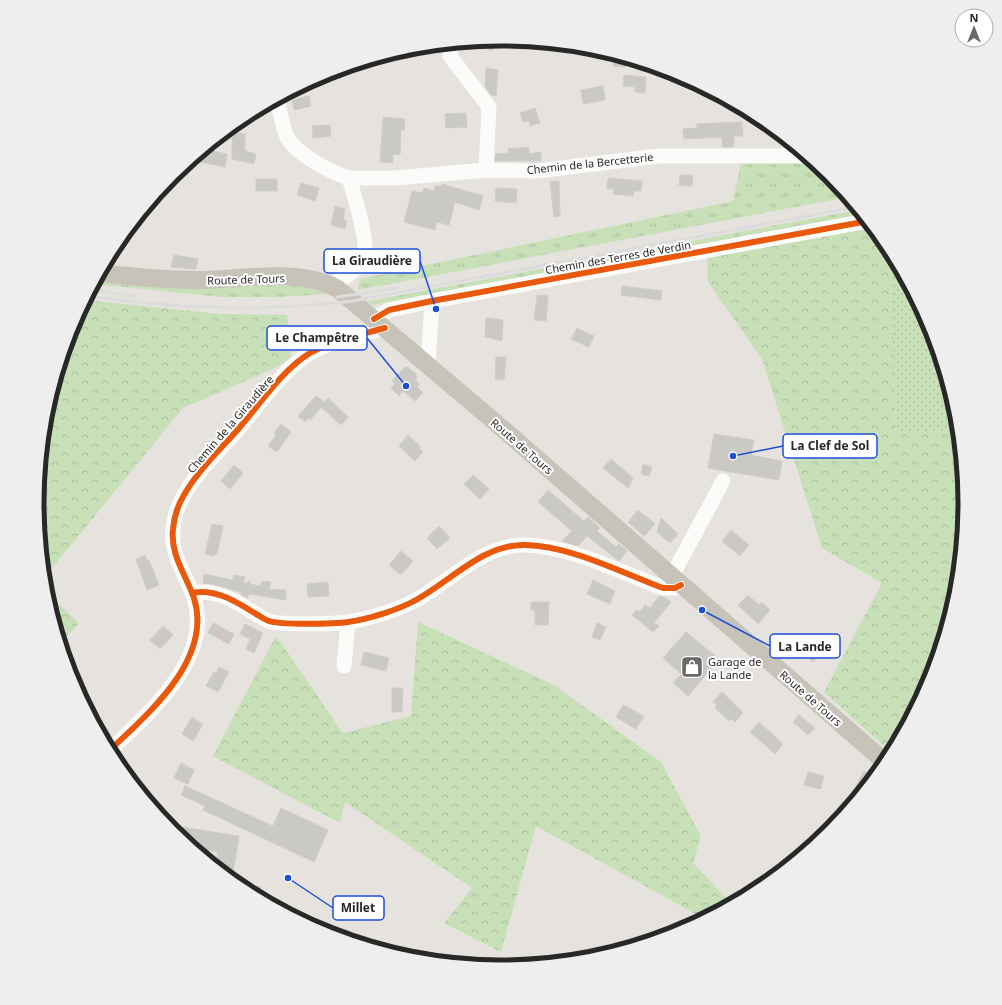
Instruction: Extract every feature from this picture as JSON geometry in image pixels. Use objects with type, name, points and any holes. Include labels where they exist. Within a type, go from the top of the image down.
[{"type":"main road","name":"Route de Tours","points":[[105,274],[170,280],[292,277],[314,280],[332,285],[428,365],[880,758]]},
{"type":"street","points":[[451,48],[450,56],[489,107],[486,170]]},
{"type":"street","points":[[278,104],[287,136],[291,141],[312,160],[330,171],[349,178],[364,236],[365,256],[362,264],[332,285]]},
{"type":"street","name":"Chemin de la Bercetterie","points":[[349,178],[395,178],[486,170],[544,170],[659,156],[798,156]]},
{"type":"street","name":"Chemin des Terres de Verdin","points":[[379,323],[389,310],[432,301],[862,222]]},
{"type":"street","points":[[428,365],[432,301]]},
{"type":"street","name":"Chemin de la Giraudière","points":[[114,746],[160,701],[175,680],[192,650],[198,628],[196,609],[192,593],[177,558],[172,539],[175,516],[184,495],[277,383],[303,358],[379,323]]},
{"type":"street","points":[[192,593],[200,591],[231,599],[269,621],[284,623],[348,622],[396,609],[417,600],[483,556],[500,549],[524,545],[550,547],[663,588],[675,588],[676,580],[723,481]]},
{"type":"street","points":[[344,666],[348,622]]},
{"type":"green space","points":[[742,159],[805,162],[842,198],[358,290],[360,279],[733,201]]},
{"type":"green space","points":[[853,211],[857,215],[372,305],[368,301]]},
{"type":"green space","points":[[867,229],[890,264],[896,433],[952,429],[957,473],[958,502],[954,562],[949,592],[934,649],[923,677],[911,705],[886,748],[824,692],[882,583],[822,548],[762,359],[708,282],[707,251]]},
{"type":"green space","points":[[890,264],[911,300],[934,356],[952,429],[896,433]]},
{"type":"green space","points":[[103,278],[217,288],[279,285],[302,286],[329,294],[278,297],[221,297],[99,285]]},
{"type":"green space","points":[[91,300],[221,314],[287,315],[291,358],[273,369],[183,408],[50,571],[45,532],[44,502],[48,443],[53,413],[68,356]]},
{"type":"green space","points":[[55,601],[79,623],[65,639]]},
{"type":"green space","points":[[418,622],[554,685],[661,762],[701,836],[693,863],[727,899],[697,915],[536,826],[501,952],[444,923],[472,888],[345,802],[340,823],[213,756],[276,636],[343,733],[411,716]]},
{"type":"building","points":[[482,46],[494,46],[492,51]]},
{"type":"building","points":[[614,60],[625,63],[625,67],[613,66]]},
{"type":"building","points":[[486,68],[498,70],[496,96],[491,95],[485,87]]},
{"type":"building","points":[[624,75],[646,77],[645,93],[635,92],[635,87],[623,86]]},
{"type":"building","points":[[603,86],[605,100],[583,104],[581,90]]},
{"type":"building","points":[[309,96],[311,106],[294,110],[292,100]]},
{"type":"building","points":[[535,108],[540,123],[530,126],[529,121],[523,122],[520,113]]},
{"type":"building","points":[[466,113],[467,127],[446,128],[445,114]]},
{"type":"building","points":[[383,117],[405,119],[404,130],[401,129],[400,155],[393,154],[393,163],[380,162]]},
{"type":"building","points":[[742,122],[743,136],[734,136],[734,147],[722,147],[722,137],[684,139],[683,129],[697,128],[697,124]]},
{"type":"building","points":[[330,125],[331,136],[313,138],[312,126]]},
{"type":"building","points":[[234,132],[245,134],[245,151],[256,154],[254,164],[232,159],[232,134]]},
{"type":"building","points":[[529,147],[529,154],[541,152],[541,161],[495,161],[496,154],[509,153],[508,149]]},
{"type":"building","points":[[210,150],[227,154],[225,167],[199,162],[199,159]]},
{"type":"building","points":[[680,175],[693,175],[692,186],[679,185]]},
{"type":"building","points":[[608,178],[642,181],[641,191],[634,191],[633,196],[613,194],[614,189],[607,189]]},
{"type":"building","points":[[256,179],[277,179],[277,191],[256,191]]},
{"type":"building","points":[[550,181],[559,181],[560,216],[554,217]]},
{"type":"building","points":[[301,183],[319,188],[315,201],[297,195]]},
{"type":"building","points":[[442,184],[483,196],[479,210],[455,202],[449,225],[437,222],[435,230],[404,222],[412,191],[422,193],[424,188],[434,191],[435,186],[441,187]]},
{"type":"building","points":[[496,188],[517,189],[516,203],[495,201]]},
{"type":"building","points":[[335,206],[345,209],[343,219],[347,221],[345,229],[331,225]]},
{"type":"building","points":[[174,255],[198,259],[196,269],[171,267]]},
{"type":"building","points":[[622,286],[662,291],[661,300],[621,295]]},
{"type":"building","points":[[537,295],[548,296],[546,321],[534,320]]},
{"type":"building","points":[[486,318],[503,320],[502,341],[485,337]]},
{"type":"building","points":[[577,328],[594,336],[589,347],[571,339]]},
{"type":"building","points":[[496,357],[506,357],[504,380],[495,379]]},
{"type":"building","points":[[405,367],[408,367],[416,374],[417,382],[420,384],[417,387],[423,393],[415,401],[403,391],[399,396],[391,388],[395,384],[392,381]]},
{"type":"building","points":[[316,396],[324,402],[328,398],[348,417],[341,425],[321,407],[310,420],[308,418],[305,422],[298,416]]},
{"type":"building","points":[[281,424],[291,432],[277,452],[268,446],[276,435],[274,433]]},
{"type":"building","points":[[714,434],[754,440],[751,455],[782,461],[779,480],[708,468]]},
{"type":"building","points":[[408,435],[421,447],[419,448],[423,452],[415,461],[399,446]]},
{"type":"building","points":[[611,459],[633,478],[628,488],[603,468]]},
{"type":"building","points":[[643,464],[652,467],[649,476],[641,474]]},
{"type":"building","points":[[234,465],[243,473],[230,489],[221,481]]},
{"type":"building","points":[[473,475],[489,489],[480,499],[464,484]]},
{"type":"building","points":[[548,490],[584,521],[588,517],[600,528],[597,531],[616,547],[619,544],[627,551],[619,561],[587,536],[578,546],[562,541],[572,531],[538,502]]},
{"type":"building","points":[[638,510],[655,524],[644,536],[628,522]]},
{"type":"building","points":[[661,518],[678,534],[670,543],[657,532]]},
{"type":"building","points":[[212,524],[223,526],[217,554],[212,556],[205,554]]},
{"type":"building","points":[[439,526],[450,538],[437,549],[427,538]]},
{"type":"building","points":[[731,530],[749,545],[740,556],[722,541]]},
{"type":"building","points":[[401,551],[413,561],[401,575],[389,565]]},
{"type":"building","points":[[145,555],[148,561],[149,560],[159,585],[147,590],[136,559]]},
{"type":"building","points":[[204,574],[232,580],[234,575],[245,577],[244,583],[251,581],[250,584],[260,586],[262,581],[271,582],[269,589],[286,590],[286,600],[248,594],[248,598],[241,595],[242,593],[220,586],[203,583]]},
{"type":"building","points":[[593,580],[615,591],[610,604],[587,594]]},
{"type":"building","points":[[328,582],[329,596],[308,597],[307,584]]},
{"type":"building","points":[[748,595],[759,605],[762,602],[770,610],[758,624],[738,605]]},
{"type":"building","points":[[659,596],[664,597],[671,602],[654,623],[659,626],[653,632],[632,615],[637,610],[640,612],[645,605],[650,608]]},
{"type":"building","points":[[531,602],[549,602],[548,625],[535,625],[535,610],[531,610]]},
{"type":"building","points":[[213,623],[234,634],[229,644],[208,633]]},
{"type":"building","points":[[597,623],[606,627],[600,640],[592,637]]},
{"type":"building","points":[[245,624],[263,633],[254,653],[246,649],[250,639],[240,634]]},
{"type":"building","points":[[163,626],[173,635],[160,649],[150,640]]},
{"type":"building","name":"Garage de la Lande","points":[[686,632],[719,659],[688,696],[673,683],[681,674],[663,658]]},
{"type":"building","points":[[803,638],[821,653],[813,662],[798,649],[801,646]]},
{"type":"building","points":[[364,652],[389,658],[386,671],[361,665]]},
{"type":"building","points":[[219,667],[229,672],[218,692],[206,686],[214,672],[216,673]]},
{"type":"building","points":[[392,688],[403,688],[402,712],[392,712]]},
{"type":"building","points":[[722,692],[743,713],[735,722],[731,719],[729,721],[715,708],[717,705],[713,702]]},
{"type":"building","points":[[623,705],[644,716],[636,729],[616,717]]},
{"type":"building","points":[[799,715],[815,728],[808,735],[793,722]]},
{"type":"building","points":[[192,717],[203,724],[193,741],[182,734]]},
{"type":"building","points":[[759,722],[783,744],[775,754],[750,732]]},
{"type":"building","points":[[181,763],[194,770],[188,784],[174,778]]},
{"type":"building","points":[[864,771],[869,774],[859,788],[856,786]]},
{"type":"building","points":[[808,772],[824,776],[821,789],[804,785]]},
{"type":"building","points":[[185,786],[273,826],[281,808],[328,830],[314,862],[203,810],[205,806],[181,795]]},
{"type":"building","points":[[179,827],[239,836],[233,872],[216,859],[218,852],[205,850]]},
{"type":"building","points":[[260,886],[260,891],[254,887]]},
{"type":"railway","points":[[93,297],[155,304],[220,308],[286,307],[353,301],[851,208]]},
{"type":"railway","points":[[337,297],[398,288]]},
{"type":"railway","points":[[96,291],[133,296]]},
{"type":"cycle path","points":[[374,319],[389,310],[432,301],[862,222]]},
{"type":"cycle path","points":[[114,746],[159,702],[174,683],[186,663],[194,642],[197,621],[194,598],[179,565],[173,538],[177,511],[190,486],[203,468],[290,368],[319,348],[347,338],[385,328]]},
{"type":"cycle path","points":[[192,593],[209,592],[226,597],[269,621],[308,624],[356,621],[392,611],[416,600],[468,565],[495,550],[510,546],[525,545],[542,546],[578,555],[663,588],[675,588],[681,585]]},
{"type":"place","name":"La Giraudière","points":[[436,309]]},
{"type":"place","name":"Le Champêtre","points":[[406,386]]},
{"type":"place","name":"La Clef de Sol","points":[[733,456]]},
{"type":"place","name":"La Lande","points":[[702,610]]},
{"type":"place","name":"Garage de la Lande","points":[[692,667]]},
{"type":"place","name":"Millet","points":[[288,878]]}]
